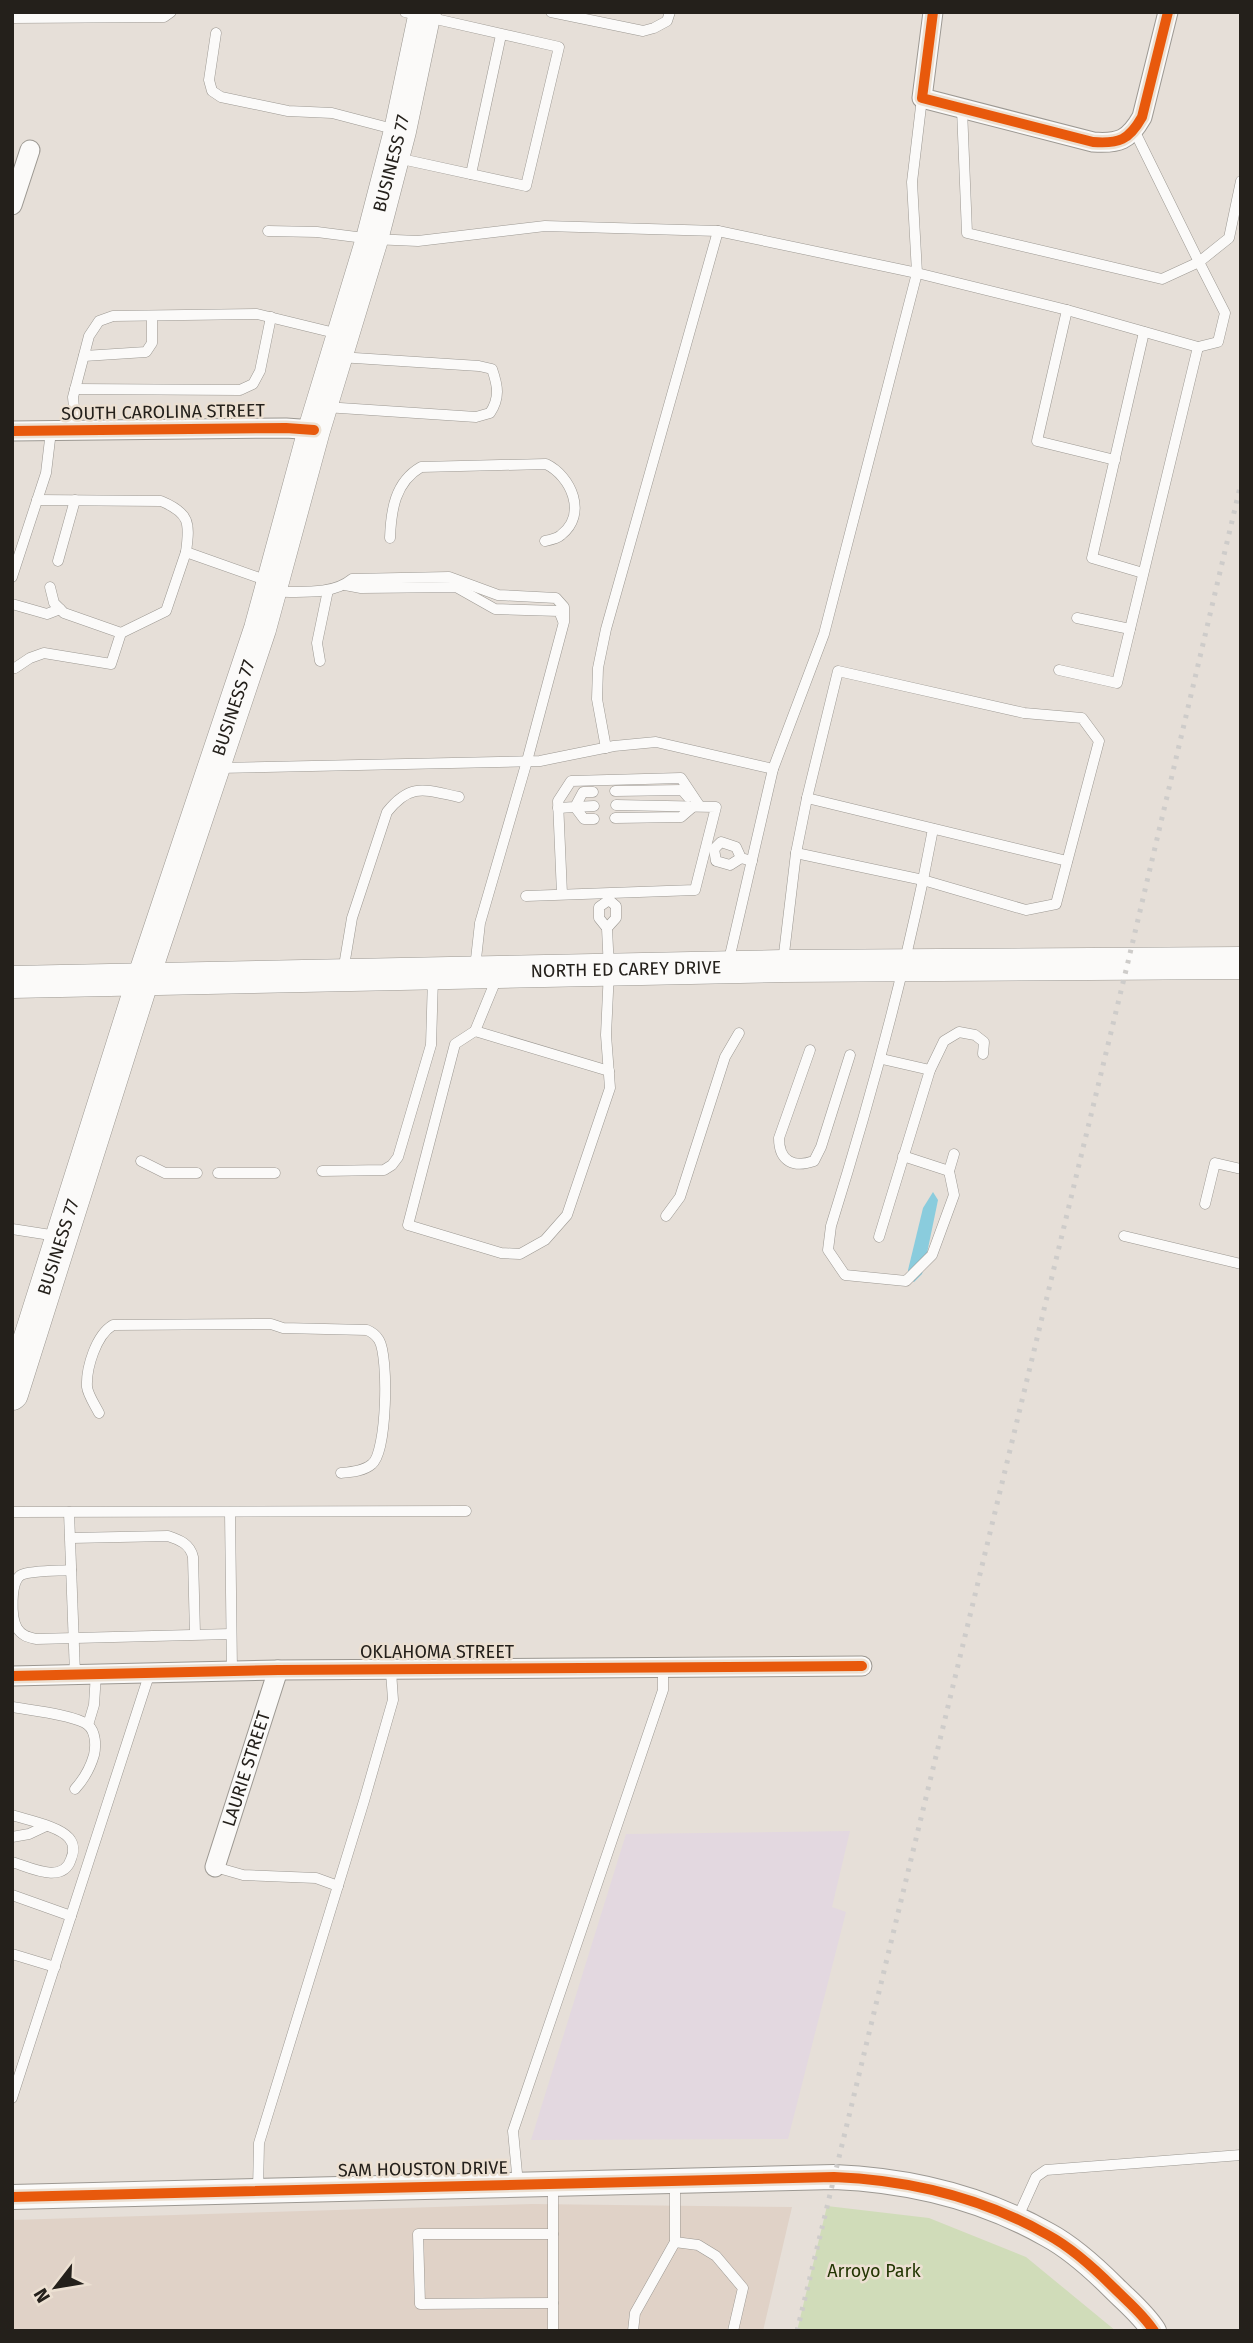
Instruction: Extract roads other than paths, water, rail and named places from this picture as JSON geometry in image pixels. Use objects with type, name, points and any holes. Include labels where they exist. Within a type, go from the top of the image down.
[{"type":"main road","name":"BUSINESS 77","points":[[14,1384],[271,588],[397,144],[418,14]]},
{"type":"main road","name":"NORTH ED CAREY DRIVE","points":[[12,982],[783,966],[1241,963]]},
{"type":"street","points":[[933,12],[922,98],[1093,142],[1124,139],[1142,117],[1168,12]]},
{"type":"street","points":[[12,205],[30,150]]},
{"type":"street","name":"SOUTH CAROLINA STREET","points":[[12,431],[286,428],[318,418]]},
{"type":"street","name":"OKLAHOMA STREET","points":[[12,1676],[278,1670],[862,1666]]},
{"type":"street","name":"LAURIE STREET","points":[[215,1867],[278,1670]]},
{"type":"street","name":"SAM HOUSTON DRIVE","points":[[12,2197],[834,2177],[870,2179],[949,2193],[1050,2235],[1098,2272],[1146,2319],[1154,2331]]},
{"type":"lane","points":[[12,19],[164,17],[171,12]]},
{"type":"lane","points":[[551,12],[643,31],[667,21],[670,12]]},
{"type":"lane","points":[[216,33],[209,80],[212,91],[221,97],[288,111],[332,113],[397,144],[471,174],[526,186],[559,47],[418,14]]},
{"type":"lane","points":[[471,174],[501,35]]},
{"type":"lane","points":[[727,968],[746,859],[773,769],[824,634],[917,273],[912,182],[922,98]]},
{"type":"lane","points":[[962,109],[967,233],[1162,279],[1199,262],[1229,237],[1241,181]]},
{"type":"lane","points":[[268,231],[317,232],[418,241],[545,226],[718,231],[917,273],[1067,310],[1198,347],[1218,342],[1225,313],[1134,130]]},
{"type":"lane","points":[[606,748],[597,699],[598,668],[606,629],[718,231]]},
{"type":"lane","points":[[1067,310],[1037,441],[1115,460]]},
{"type":"lane","points":[[76,430],[73,397],[89,335],[99,321],[113,317],[257,314],[340,345],[492,369],[498,386],[496,404],[490,413],[476,417],[318,418]]},
{"type":"lane","points":[[84,355],[146,352],[152,343],[152,316]]},
{"type":"lane","points":[[75,389],[240,390],[253,384],[260,371],[271,317]]},
{"type":"lane","points":[[1143,573],[1092,558],[1144,332]]},
{"type":"lane","points":[[1059,670],[1117,683],[1198,347]]},
{"type":"lane","points":[[12,577],[46,473],[51,431]]},
{"type":"lane","points":[[390,538],[395,500],[402,484],[411,473],[421,467],[546,464],[558,470],[566,480],[573,493],[575,509],[570,524],[561,536],[545,541]]},
{"type":"lane","points":[[37,500],[161,501],[178,508],[189,528],[186,552],[166,611],[121,633],[64,613],[54,603],[50,587]]},
{"type":"lane","points":[[58,561],[75,500]]},
{"type":"lane","points":[[186,552],[271,588],[328,590],[345,585],[352,579],[449,578],[498,595],[556,598],[564,607],[564,622],[480,923],[487,972],[475,1031],[455,1044],[408,1225],[501,1253],[520,1254],[545,1240],[567,1215],[610,1088],[606,1035],[609,970],[607,928],[615,918],[616,906],[609,896]]},
{"type":"lane","points":[[320,661],[317,643],[328,590]]},
{"type":"lane","points":[[12,604],[47,614],[60,609]]},
{"type":"lane","points":[[1077,618],[1130,629]]},
{"type":"lane","points":[[15,668],[44,653],[111,664],[121,633]]},
{"type":"lane","points":[[783,966],[796,853],[838,671],[1024,713],[1082,718],[1099,741],[1056,904],[1027,910],[923,880],[796,853]]},
{"type":"lane","points":[[214,768],[540,761],[606,748],[656,742],[773,769]]},
{"type":"lane","points":[[562,894],[558,801],[571,781],[681,778],[697,805]]},
{"type":"lane","points":[[343,974],[352,918],[387,812],[398,798],[410,792],[426,790],[459,797]]},
{"type":"lane","points":[[615,791],[682,790],[697,805]]},
{"type":"lane","points":[[575,807],[583,792],[593,792]]},
{"type":"lane","points":[[807,798],[1067,861]]},
{"type":"lane","points":[[526,896],[609,896],[695,890],[710,848],[716,807],[616,805]]},
{"type":"lane","points":[[615,818],[681,817],[697,805]]},
{"type":"lane","points":[[558,808],[594,806]]},
{"type":"lane","points":[[575,807],[584,819],[594,819]]},
{"type":"lane","points":[[933,829],[905,965],[882,1059],[831,1226],[828,1250],[845,1275],[906,1281],[932,1255],[954,1195],[949,1171],[954,1154]]},
{"type":"lane","points":[[710,848],[721,842],[736,847],[746,859]]},
{"type":"lane","points":[[710,848],[716,861],[730,865],[746,859]]},
{"type":"lane","points":[[322,1171],[384,1170],[398,1157],[431,1045],[433,973]]},
{"type":"lane","points":[[475,1031],[609,1070]]},
{"type":"lane","points":[[879,1237],[930,1070],[944,1041],[959,1031],[975,1035],[984,1042],[983,1054]]},
{"type":"lane","points":[[666,1216],[680,1197],[725,1057],[740,1033]]},
{"type":"lane","points":[[810,1050],[779,1138],[779,1148],[785,1159],[803,1165],[814,1161],[821,1147],[850,1055]]},
{"type":"lane","points":[[882,1059],[930,1070]]},
{"type":"lane","points":[[903,1156],[949,1171]]},
{"type":"lane","points":[[141,1161],[165,1174],[197,1174]]},
{"type":"lane","points":[[1205,1205],[1215,1163],[1241,1169]]},
{"type":"lane","points":[[218,1173],[275,1173]]},
{"type":"lane","points":[[12,1229],[62,1237]]},
{"type":"lane","points":[[1124,1236],[1241,1264]]},
{"type":"lane","points":[[99,1413],[87,1386],[89,1369],[101,1337],[113,1325],[271,1324],[283,1328],[367,1330],[379,1340],[382,1348],[383,1439],[379,1455],[373,1464],[361,1470],[341,1473]]},
{"type":"lane","points":[[230,1511],[232,1671]]},
{"type":"lane","points":[[12,1512],[466,1511]]},
{"type":"lane","points":[[69,1512],[75,1674]]},
{"type":"lane","points":[[71,1538],[167,1536],[182,1541],[191,1550],[193,1557],[195,1634]]},
{"type":"lane","points":[[71,1570],[24,1574],[16,1579],[13,1587],[15,1622],[18,1630],[26,1637],[36,1639],[231,1634]]},
{"type":"lane","points":[[518,2185],[513,2131],[663,1690],[663,1668]]},
{"type":"lane","points":[[258,2191],[259,2143],[393,1700],[391,1671]]},
{"type":"lane","points":[[12,2098],[16,2071],[55,1967],[150,1672]]},
{"type":"lane","points":[[88,1725],[94,1705],[96,1673]]},
{"type":"lane","points":[[12,1707],[64,1716],[88,1725],[94,1735],[95,1750],[88,1772],[75,1789]]},
{"type":"lane","points":[[12,1815],[59,1830],[70,1839],[74,1850],[70,1864],[61,1871],[50,1874],[12,1862]]},
{"type":"lane","points":[[12,1837],[46,1826]]},
{"type":"lane","points":[[215,1867],[243,1875],[316,1878],[338,1886]]},
{"type":"lane","points":[[12,1895],[71,1916]]},
{"type":"lane","points":[[12,1954],[55,1967]]},
{"type":"lane","points":[[1016,2219],[1036,2177],[1046,2170],[1241,2155]]},
{"type":"lane","points":[[633,2331],[635,2313],[675,2242],[676,2181]]},
{"type":"lane","points":[[553,2184],[553,2331]]},
{"type":"lane","points":[[553,2234],[418,2234],[420,2304],[553,2304]]},
{"type":"lane","points":[[675,2242],[698,2245],[716,2256],[743,2288],[733,2331]]},
{"type":"water","points":[[933,1192],[938,1200],[925,1263],[922,1274],[914,1282],[908,1277],[908,1270],[923,1208]]},
{"type":"railway","points":[[797,2331],[1241,483]]},
{"type":"park label","name":"Arroyo Park","points":[[874,2271]]}]
